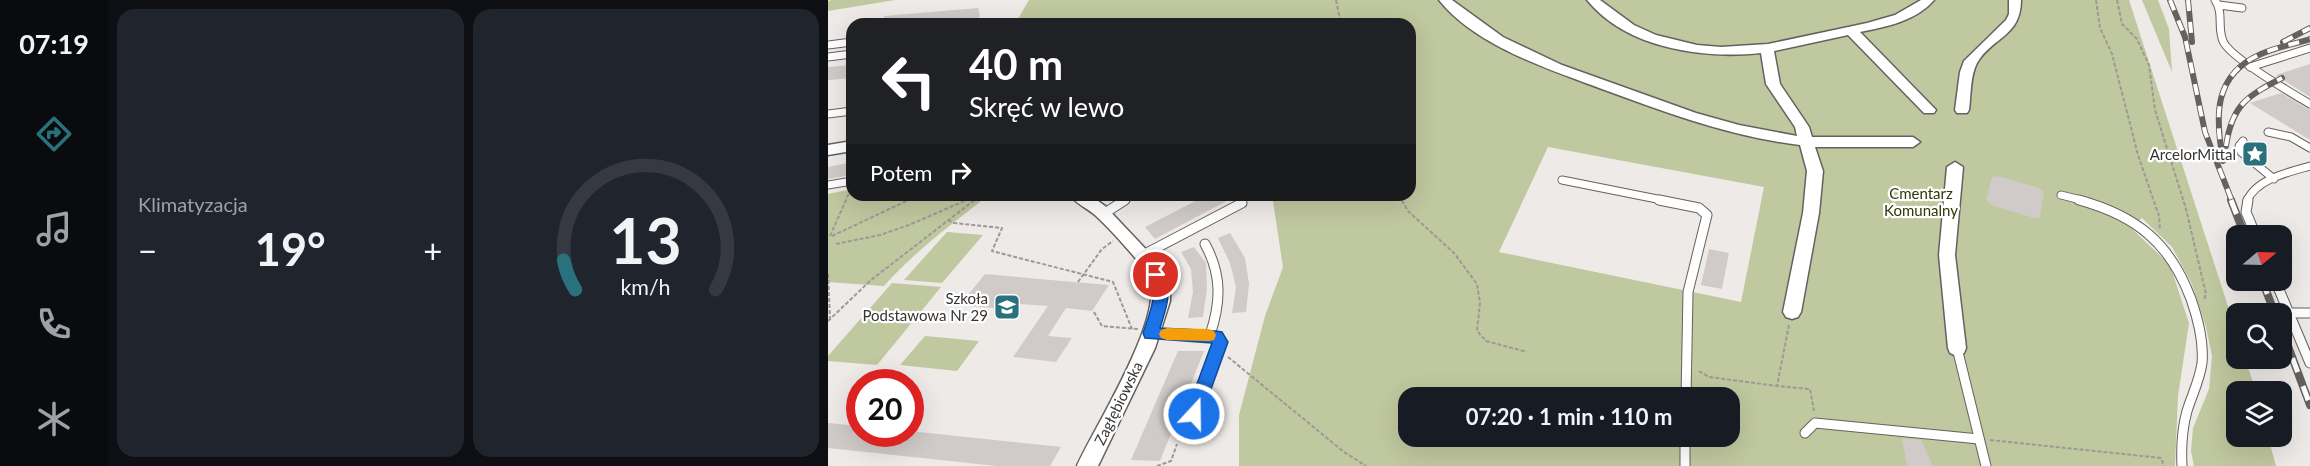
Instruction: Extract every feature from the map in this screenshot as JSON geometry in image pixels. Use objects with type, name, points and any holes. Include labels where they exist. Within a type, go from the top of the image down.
[{"type":"street","points":[[1445,0],[1475,27],[1534,59],[1687,116],[1750,132],[1807,141],[1913,142]]},
{"type":"street","points":[[1593,0],[1613,19],[1626,27],[1663,41],[1721,50],[1767,48],[1898,20],[1920,8],[1928,0]]},
{"type":"street","points":[[1962,111],[1967,72],[1971,61],[2011,22],[2015,14],[2015,0]]},
{"type":"street","points":[[1851,31],[1929,110]]},
{"type":"street","points":[[1767,48],[1773,84],[1793,111],[1807,141],[1815,171],[1815,188],[1792,312]]},
{"type":"street","points":[[828,150],[846,147]]},
{"type":"street","points":[[1955,167],[1947,255],[1957,348]]},
{"type":"street","name":"Zagłębiowska","points":[[1087,201],[1105,213],[1141,256],[1161,285],[1160,303],[1114,415],[1087,466]]},
{"type":"lane","points":[[2242,8],[2217,3],[2222,42],[2250,67],[2310,104]]},
{"type":"lane","points":[[828,45],[846,43]]},
{"type":"lane","points":[[2250,67],[2310,48]]},
{"type":"lane","points":[[828,57],[846,55]]},
{"type":"lane","points":[[828,114],[846,112]]},
{"type":"lane","points":[[2268,132],[2291,137],[2310,148]]},
{"type":"lane","points":[[2243,141],[2239,146],[2241,152],[2274,179]]},
{"type":"lane","points":[[2252,225],[2246,203],[2251,194],[2260,185],[2310,166]]},
{"type":"lane","points":[[1562,180],[1699,208],[1707,215],[1689,292],[1686,387]]},
{"type":"lane","points":[[828,185],[846,184]]},
{"type":"lane","points":[[2061,195],[2094,203],[2113,211],[2145,230],[2176,262],[2184,277],[2200,330],[2202,363],[2184,424],[2182,466]]},
{"type":"lane","points":[[1105,213],[1123,201]]},
{"type":"lane","points":[[1141,256],[1242,202]]},
{"type":"lane","points":[[1205,244],[1215,259],[1220,287],[1216,318],[1210,335]]},
{"type":"lane","points":[[2292,313],[2310,313]]},
{"type":"lane","points":[[2292,320],[2310,363]]},
{"type":"lane","points":[[1147,331],[1210,335],[1216,337],[1220,342],[1219,350],[1186,435]]},
{"type":"lane","points":[[1957,348],[1986,466]]},
{"type":"lane","points":[[1805,434],[1815,423],[1979,439]]},
{"type":"lane","points":[[1685,447],[1685,466]]},
{"type":"path","points":[[1336,0],[1340,18]]},
{"type":"path","points":[[2096,0],[2100,28],[2112,54],[2138,155],[2159,216],[2161,245]]},
{"type":"path","points":[[2117,0],[2118,17],[2138,40],[2146,58],[2154,89],[2155,110],[2199,255],[2206,294],[2196,317]]},
{"type":"path","points":[[831,236],[846,198]]},
{"type":"path","points":[[831,236],[906,201]]},
{"type":"path","points":[[836,244],[880,235],[965,201]]},
{"type":"path","points":[[829,320],[871,280],[972,201]]},
{"type":"path","points":[[1402,201],[1408,211],[1454,253],[1478,284],[1480,303],[1477,331],[1486,341],[1527,352]]},
{"type":"path","points":[[948,220],[954,223],[1002,228],[992,251],[1082,276],[1099,277],[1113,282],[1132,329]]},
{"type":"path","points":[[1078,282],[1102,249],[1115,240]]},
{"type":"path","points":[[828,274],[829,320]]},
{"type":"path","points":[[1094,312],[1102,326],[1147,331]]},
{"type":"path","points":[[1778,386],[1792,312]]},
{"type":"path","points":[[1219,350],[1344,452],[1366,466]]},
{"type":"path","points":[[1686,354],[1697,355],[1698,370],[1702,375],[1810,389],[1815,423]]},
{"type":"path","points":[[1979,439],[2161,458],[2164,466]]},
{"type":"green space","points":[[895,0],[828,11],[828,1]]},
{"type":"green space","name":"Cmentarz Komunalny","points":[[1029,0],[2129,0],[2227,303],[2226,369],[2248,369],[2253,381],[2226,381],[2226,447],[2271,447],[2276,466],[2194,466],[2191,451],[2193,428],[2209,389],[2212,356],[2206,327],[2192,284],[2172,247],[2142,218],[2130,227],[2170,265],[2189,323],[2178,396],[2175,466],[1239,466],[1239,415],[1265,316],[1283,267],[1273,201],[1416,201],[1416,18],[1018,18]],"holes":[[[1548,147],[1764,187],[1741,302],[1499,252]]]},
{"type":"green space","points":[[2142,0],[2158,0],[2169,29],[2172,72]]},
{"type":"green space","points":[[846,190],[846,201],[981,201],[921,249],[884,286],[828,282],[828,194]]},
{"type":"green space","points":[[947,232],[983,235],[942,283],[904,280]]},
{"type":"green space","points":[[892,283],[941,287],[877,365],[828,361],[828,356]]},
{"type":"green space","points":[[925,336],[979,341],[957,371],[900,365]]},
{"type":"building","points":[[978,8],[980,16],[979,18],[884,18],[884,16]]},
{"type":"building","points":[[2310,64],[2310,97],[2276,75]]},
{"type":"building","points":[[846,66],[846,78],[828,80],[828,67]]},
{"type":"building","points":[[2281,93],[2310,110],[2310,140],[2250,103]]},
{"type":"building","points":[[846,163],[846,176],[828,179],[828,167]]},
{"type":"building","points":[[1998,176],[2039,188],[2044,192],[2040,217],[2034,218],[1991,205],[1986,200],[1992,177]]},
{"type":"building","points":[[1195,201],[1227,201],[1155,239],[1145,227]]},
{"type":"building","points":[[1230,233],[1245,258],[1249,284],[1246,312],[1232,313],[1236,287],[1230,263],[1218,238]]},
{"type":"building","points":[[1194,247],[1206,263],[1207,289],[1203,317],[1188,318],[1193,292],[1191,269],[1181,252]]},
{"type":"building","points":[[1709,249],[1729,253],[1722,289],[1701,285]]},
{"type":"building","points":[[985,274],[1109,285],[1092,311],[1066,308],[1048,336],[1072,338],[1056,362],[1013,357],[1048,306],[1020,304],[1016,310],[960,305]]},
{"type":"building","points":[[1178,351],[1204,351],[1160,461],[1131,460]]},
{"type":"building","points":[[828,423],[846,425],[846,447],[924,447],[924,432],[1061,447],[1050,466],[997,466],[828,448]]},
{"type":"building","points":[[1902,438],[1921,440],[1933,466],[1907,466]]},
{"type":"railway","points":[[2170,0],[2185,37],[2205,132],[2232,201]]},
{"type":"railway","points":[[2188,0],[2192,42]]},
{"type":"railway","points":[[2283,42],[2310,28]]},
{"type":"railway","points":[[2223,161],[2219,113],[2221,98],[2234,73],[2245,63],[2261,54],[2310,39]]},
{"type":"railway","points":[[2226,146],[2232,121],[2243,103],[2259,90],[2282,78]]},
{"type":"railway","points":[[2231,200],[2241,225]]},
{"type":"railway","points":[[2266,291],[2271,303]]},
{"type":"railway","points":[[2292,357],[2310,405]]},
{"type":"slow traffic","points":[[1167,334],[1209,335]]},
{"type":"place","name":"ArcelorMittal","points":[[2255,154]]},
{"type":"place","name":"Szkoła Podstawowa Nr 29","points":[[1007,307]]},
{"type":"route","points":[[1156,275],[1161,285],[1160,303],[1150,333],[1210,335],[1216,337],[1220,342],[1194,414]]}]
